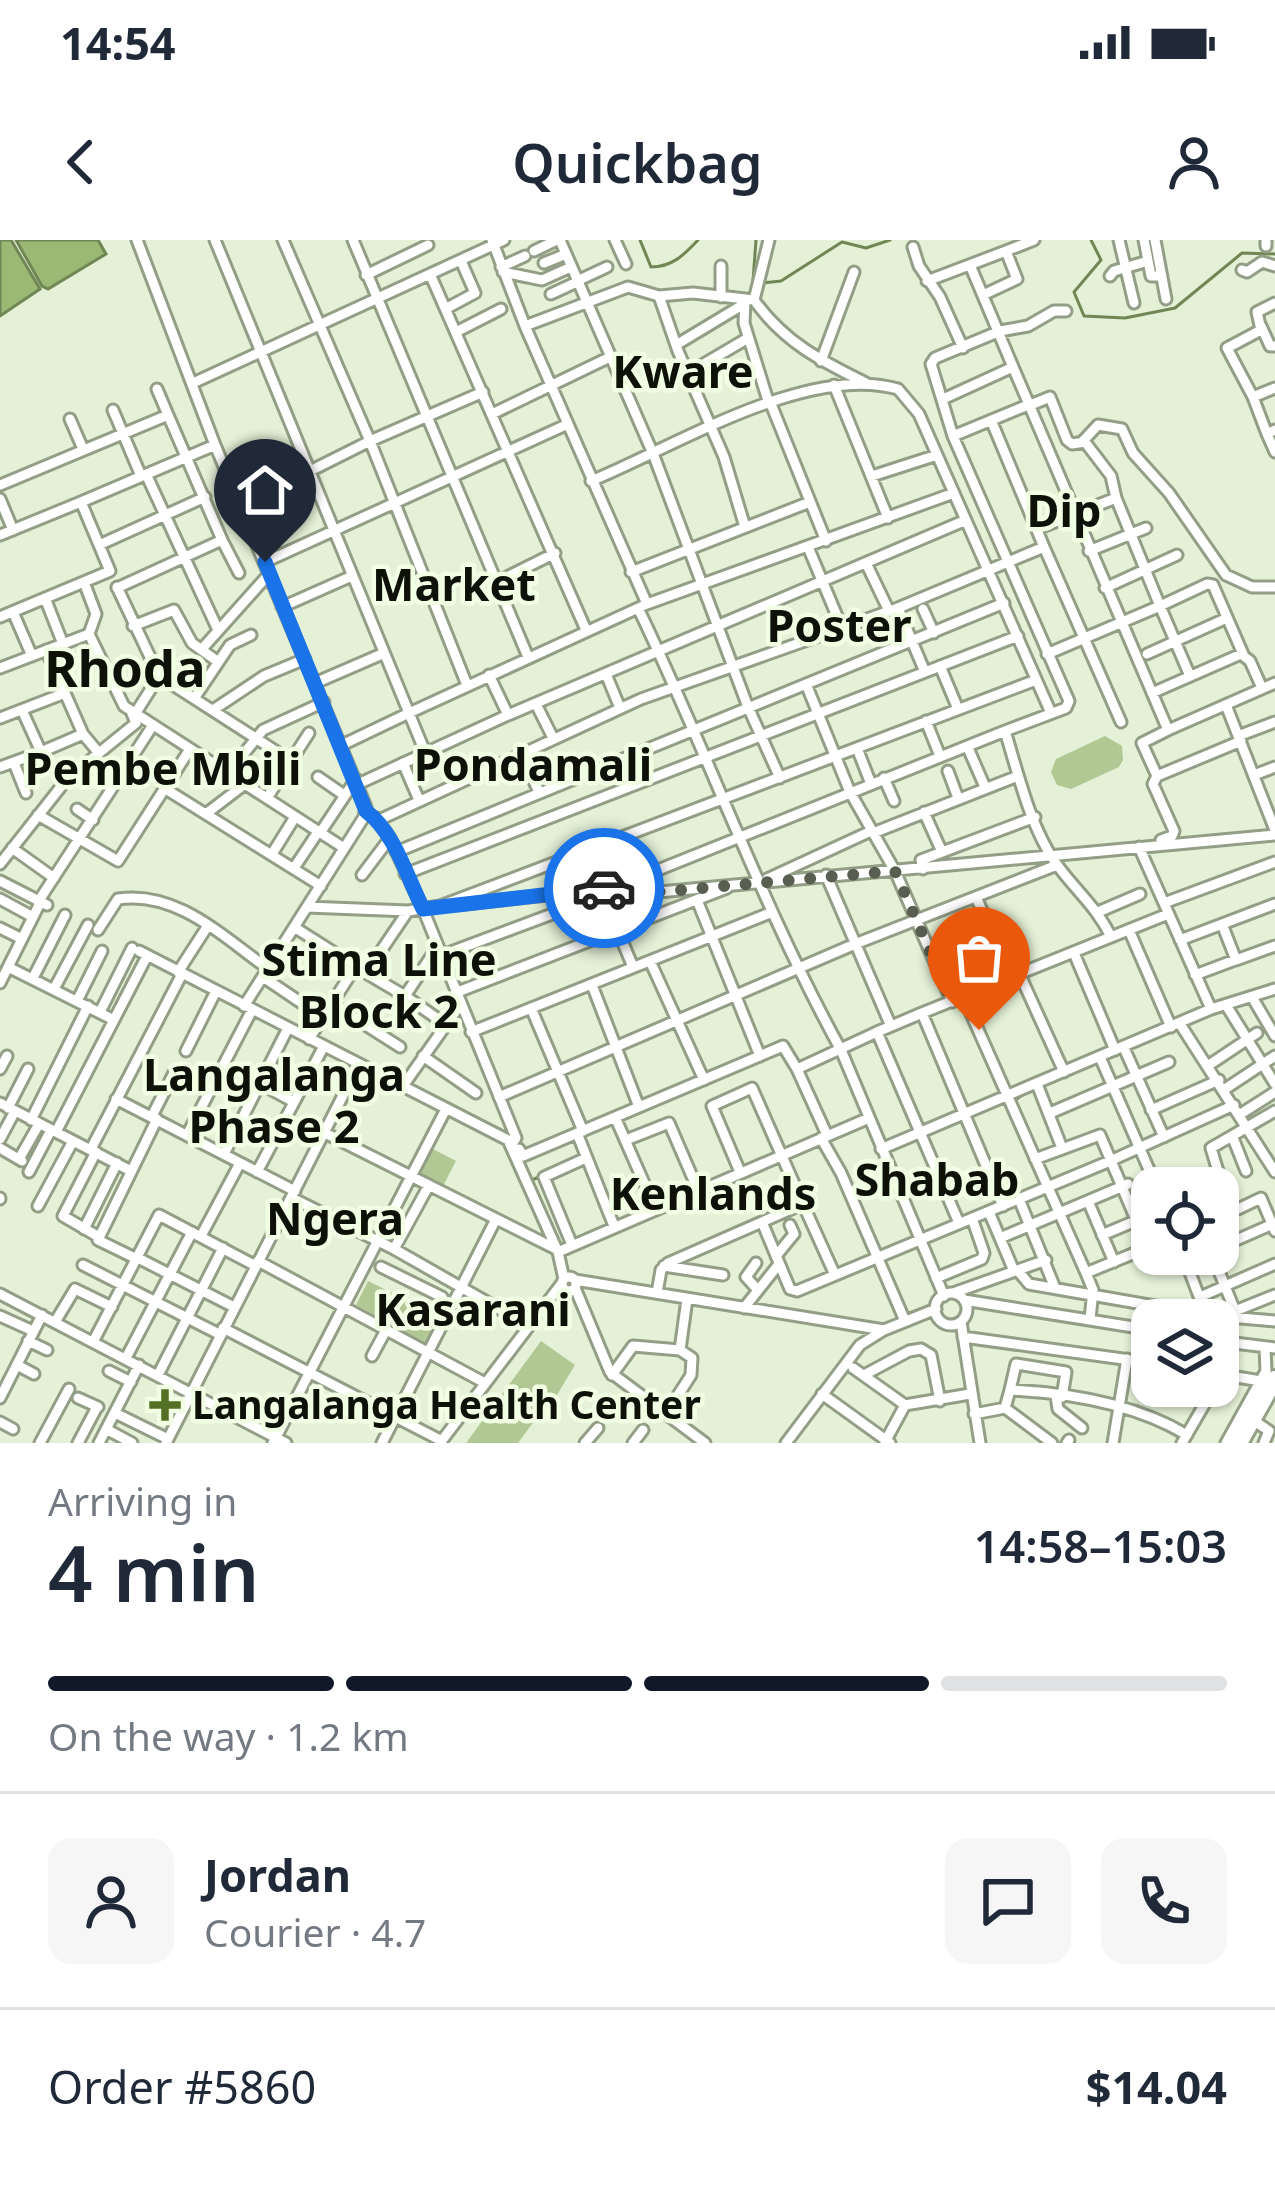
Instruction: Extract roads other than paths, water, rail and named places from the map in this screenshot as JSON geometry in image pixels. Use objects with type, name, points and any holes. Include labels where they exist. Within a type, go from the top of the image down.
[{"type":"highway","points":[[1241,1443],[1270,1384]]},
{"type":"street","points":[[152,240],[138,243],[215,446],[366,811],[379,820],[390,838],[423,909],[500,1096],[529,1183],[612,1375],[705,1443]]},
{"type":"street","points":[[215,240],[425,752]]},
{"type":"street","points":[[283,240],[370,441],[467,686]]},
{"type":"street","points":[[353,240],[528,657]]},
{"type":"street","points":[[501,270],[558,240],[566,254],[654,456],[748,707],[780,778]]},
{"type":"street","points":[[615,240],[626,265]]},
{"type":"street","points":[[769,240],[749,299],[748,338],[826,541]]},
{"type":"street","points":[[927,281],[1034,240]]},
{"type":"street","points":[[1119,240],[1134,304]]},
{"type":"street","points":[[1144,240],[1152,277],[1162,276]]},
{"type":"street","points":[[1155,240],[1166,299]]},
{"type":"street","points":[[193,383],[497,242],[501,270],[632,572],[736,837],[796,970],[841,1050],[936,1278],[948,1294],[964,1300],[1131,1326]]},
{"type":"street","points":[[366,274],[427,243],[447,308],[586,630]]},
{"type":"street","points":[[914,247],[963,348]]},
{"type":"street","points":[[983,295],[1017,279],[1006,250]]},
{"type":"street","points":[[544,262],[566,254]]},
{"type":"street","points":[[447,308],[475,293],[461,261]]},
{"type":"street","points":[[1111,276],[1148,261]]},
{"type":"street","points":[[1242,270],[1247,272],[1262,262],[1275,266]]},
{"type":"street","points":[[970,265],[1168,730]]},
{"type":"street","points":[[721,266],[722,297]]},
{"type":"street","points":[[501,270],[542,280],[572,267]]},
{"type":"street","points":[[550,294],[607,267]]},
{"type":"street","points":[[821,361],[854,272]]},
{"type":"street","points":[[525,326],[628,287],[659,296],[693,293],[749,299],[772,326],[821,361],[868,385]]},
{"type":"street","points":[[659,296],[712,426],[745,527]]},
{"type":"street","points":[[676,345],[749,299]]},
{"type":"street","points":[[1275,304],[1257,312],[1270,346],[1275,346]]},
{"type":"street","points":[[458,331],[501,309]]},
{"type":"street","points":[[405,996],[438,952],[613,892],[736,837],[1069,704],[953,436],[931,361],[1054,311],[1066,311]]},
{"type":"street","points":[[1262,326],[1227,348],[1271,432],[1275,452]]},
{"type":"street","points":[[687,374],[748,338]]},
{"type":"street","points":[[492,414],[610,358]]},
{"type":"street","points":[[921,420],[938,412],[943,402],[1012,368]]},
{"type":"street","points":[[834,385],[888,518]]},
{"type":"street","points":[[591,481],[712,426],[816,387],[868,385],[901,390],[921,420],[1051,713]]},
{"type":"street","points":[[1253,397],[1275,388]]},
{"type":"street","points":[[157,389],[239,573]]},
{"type":"street","points":[[240,506],[370,441],[484,392]]},
{"type":"street","points":[[953,436],[1050,397],[1072,444],[1083,441],[1099,424],[1122,429],[1133,453],[1169,493],[1226,574],[1252,587],[1275,587]]},
{"type":"street","points":[[113,410],[218,630]]},
{"type":"street","points":[[0,485],[168,415]]},
{"type":"street","points":[[70,419],[83,449]]},
{"type":"street","points":[[991,421],[1121,722]]},
{"type":"street","points":[[201,650],[267,568],[394,501],[568,424]]},
{"type":"street","points":[[1083,441],[1109,472],[1129,535],[1190,676]]},
{"type":"street","points":[[0,535],[215,446]]},
{"type":"street","points":[[872,476],[937,455]]},
{"type":"street","points":[[342,745],[643,606],[954,493]]},
{"type":"street","points":[[99,545],[205,497]]},
{"type":"street","points":[[1036,530],[1116,498]]},
{"type":"street","points":[[0,499],[13,530]]},
{"type":"street","points":[[81,502],[159,676],[291,761]]},
{"type":"street","points":[[632,572],[810,502]]},
{"type":"street","points":[[295,868],[357,782],[966,520]]},
{"type":"street","points":[[1089,551],[1146,528]]},
{"type":"street","points":[[117,588],[222,539]]},
{"type":"street","points":[[808,547],[842,628]]},
{"type":"street","points":[[379,820],[620,708],[893,610],[1044,548]]},
{"type":"street","points":[[495,583],[554,554]]},
{"type":"street","points":[[1106,588],[1177,555]]},
{"type":"street","points":[[866,563],[914,642],[925,672]]},
{"type":"street","points":[[0,617],[110,571]]},
{"type":"street","points":[[282,608],[352,576]]},
{"type":"street","points":[[84,582],[96,614],[89,634],[117,697],[133,713],[344,848]]},
{"type":"street","points":[[1047,654],[1210,583],[1262,688]]},
{"type":"street","points":[[45,598],[62,644]]},
{"type":"street","points":[[395,852],[1004,603]]},
{"type":"street","points":[[923,609],[934,633]]},
{"type":"street","points":[[133,626],[174,610],[188,638],[217,661]]},
{"type":"street","points":[[13,612],[32,656]]},
{"type":"street","points":[[1148,653],[1227,618]]},
{"type":"street","points":[[0,668],[89,634]]},
{"type":"street","points":[[195,698],[230,645],[251,635]]},
{"type":"street","points":[[405,874],[1018,636]]},
{"type":"street","points":[[46,650],[83,734],[98,752]]},
{"type":"street","points":[[315,683],[382,654]]},
{"type":"street","points":[[1152,693],[1243,654]]},
{"type":"street","points":[[213,710],[264,676],[305,659]]},
{"type":"street","points":[[940,666],[958,709]]},
{"type":"street","points":[[606,674],[620,708]]},
{"type":"street","points":[[489,675],[508,716]]},
{"type":"street","points":[[133,713],[159,676]]},
{"type":"street","points":[[440,906],[1036,680]]},
{"type":"street","points":[[1144,846],[1172,836],[1174,830],[1142,743],[1275,683]]},
{"type":"street","points":[[806,684],[850,792],[1010,1096],[1086,1273],[1093,1295],[1090,1319]]},
{"type":"street","points":[[0,718],[64,693]]},
{"type":"street","points":[[228,773],[254,738],[324,702]]},
{"type":"street","points":[[536,704],[553,738]]},
{"type":"street","points":[[307,907],[408,911],[826,875],[1054,861],[1275,832],[1226,705]]},
{"type":"street","points":[[22,710],[41,752]]},
{"type":"street","points":[[0,864],[67,779],[136,723],[133,713]]},
{"type":"street","points":[[891,715],[898,732]]},
{"type":"street","points":[[926,721],[940,756]]},
{"type":"street","points":[[1157,776],[1275,722]]},
{"type":"street","points":[[112,1019],[33,978],[4,969],[54,878],[153,725]]},
{"type":"street","points":[[1005,731],[1018,776],[1054,861],[1098,912],[1111,937]]},
{"type":"street","points":[[267,798],[309,733]]},
{"type":"street","points":[[0,767],[83,734]]},
{"type":"street","points":[[857,748],[871,784]]},
{"type":"street","points":[[968,748],[985,787]]},
{"type":"street","points":[[38,815],[118,861],[190,749]]},
{"type":"street","points":[[521,753],[539,793]]},
{"type":"street","points":[[14,763],[26,793]]},
{"type":"street","points":[[403,763],[419,800]]},
{"type":"street","points":[[1255,775],[1275,767]]},
{"type":"street","points":[[603,769],[609,794]]},
{"type":"street","points":[[948,770],[958,798]]},
{"type":"street","points":[[759,881],[1018,776]]},
{"type":"street","points":[[318,777],[344,795]]},
{"type":"street","points":[[884,778],[894,801]]},
{"type":"street","points":[[208,813],[244,784]]},
{"type":"street","points":[[164,788],[321,886]]},
{"type":"street","points":[[77,809],[93,820]]},
{"type":"street","points":[[187,1135],[266,969],[366,811]]},
{"type":"street","points":[[924,812],[942,852]]},
{"type":"street","points":[[272,854],[295,817]]},
{"type":"street","points":[[923,868],[921,860],[1035,817]]},
{"type":"street","points":[[362,875],[390,838]]},
{"type":"street","points":[[598,844],[633,967]]},
{"type":"street","points":[[622,844],[636,880]]},
{"type":"street","points":[[1144,846],[1166,909],[1211,1009]]},
{"type":"street","points":[[12,848],[54,878]]},
{"type":"street","points":[[500,1096],[1054,861]]},
{"type":"street","points":[[797,1069],[890,1024],[1129,930],[1275,862]]},
{"type":"street","points":[[826,875],[890,1024]]},
{"type":"street","points":[[0,881],[42,903]]},
{"type":"street","points":[[403,1086],[458,999],[737,883]]},
{"type":"street","points":[[1098,912],[1140,894]]},
{"type":"street","points":[[54,989],[93,928],[118,899],[133,897],[169,901],[266,969],[266,979],[303,1004]]},
{"type":"street","points":[[976,897],[1064,1072]]},
{"type":"street","points":[[0,899],[33,917]]},
{"type":"street","points":[[697,899],[760,1056]]},
{"type":"street","points":[[1180,940],[1275,904]]},
{"type":"street","points":[[366,973],[408,911]]},
{"type":"street","points":[[471,1032],[770,914]]},
{"type":"street","points":[[33,978],[65,915]]},
{"type":"street","points":[[1222,924],[1235,960]]},
{"type":"street","points":[[207,927],[116,1099],[62,1216],[98,1240],[234,1307]]},
{"type":"street","points":[[294,927],[445,1024]]},
{"type":"street","points":[[0,928],[22,939]]},
{"type":"street","points":[[1129,930],[1176,1026],[1209,1065],[1275,1172]]},
{"type":"street","points":[[1195,975],[1275,946]]},
{"type":"street","points":[[77,1001],[102,951]]},
{"type":"street","points":[[140,951],[514,1143],[523,1156],[785,1046],[905,1322]]},
{"type":"street","points":[[100,1012],[140,951]]},
{"type":"street","points":[[0,1148],[30,1169],[112,1019],[140,951]]},
{"type":"street","points":[[1074,953],[1165,1138]]},
{"type":"street","points":[[650,961],[704,1080]]},
{"type":"street","points":[[309,1039],[356,966]]},
{"type":"street","points":[[592,985],[639,1107]]},
{"type":"street","points":[[881,1149],[1211,1009],[1275,989]]},
{"type":"street","points":[[186,1051],[216,991]]},
{"type":"street","points":[[1252,997],[1275,1036]]},
{"type":"street","points":[[331,1004],[400,1047]]},
{"type":"street","points":[[762,1222],[794,1291],[1236,1110],[1275,1088],[1226,1005]]},
{"type":"street","points":[[19,1159],[88,1006]]},
{"type":"street","points":[[531,1008],[559,1071],[586,1158],[614,1226]]},
{"type":"street","points":[[922,1013],[1003,1206]]},
{"type":"street","points":[[224,1154],[288,1028]]},
{"type":"street","points":[[877,1032],[959,1222]]},
{"type":"street","points":[[1209,1065],[1257,1033]]},
{"type":"street","points":[[257,1172],[324,1046]]},
{"type":"street","points":[[0,1069],[7,1056]]},
{"type":"street","points":[[423,1056],[476,1094]]},
{"type":"street","points":[[1151,1110],[1222,1085],[1275,1056]]},
{"type":"street","points":[[1100,1057],[1147,1167]]},
{"type":"street","points":[[1050,1113],[1169,1062]]},
{"type":"street","points":[[78,1398],[167,1442],[359,1064]]},
{"type":"street","points":[[28,1069],[3,1128],[28,1142]]},
{"type":"street","points":[[99,1237],[175,1071]]},
{"type":"street","points":[[259,1083],[294,1102]]},
{"type":"street","points":[[1037,1084],[1062,1148]]},
{"type":"street","points":[[740,1172],[712,1106],[754,1089],[835,1275]]},
{"type":"street","points":[[116,1099],[257,1172],[529,1326]]},
{"type":"street","points":[[8,1108],[130,1171]]},
{"type":"street","points":[[0,1294],[278,1441],[309,1370],[446,1109]]},
{"type":"street","points":[[1216,1167],[1210,1149],[1275,1112]]},
{"type":"street","points":[[615,1117],[655,1208]]},
{"type":"street","points":[[325,1133],[557,1250],[869,1118]]},
{"type":"street","points":[[626,1140],[668,1123],[698,1190]]},
{"type":"street","points":[[1035,1160],[1100,1135],[1131,1204]]},
{"type":"street","points":[[1233,1138],[1246,1172]]},
{"type":"street","points":[[38,1206],[73,1141]]},
{"type":"street","points":[[529,1183],[586,1158]]},
{"type":"street","points":[[84,1229],[117,1163]]},
{"type":"street","points":[[126,1358],[169,1274],[240,1163]]},
{"type":"street","points":[[544,1177],[572,1245]]},
{"type":"street","points":[[1000,1238],[1125,1185]]},
{"type":"street","points":[[394,1249],[428,1187]]},
{"type":"street","points":[[1239,1209],[1261,1198],[1274,1226],[1239,1241]]},
{"type":"street","points":[[1019,1199],[1055,1288]]},
{"type":"street","points":[[1088,1201],[1114,1262]]},
{"type":"street","points":[[657,1293],[664,1266],[684,1253],[803,1204]]},
{"type":"street","points":[[989,1212],[1024,1282],[1131,1302]]},
{"type":"street","points":[[93,1342],[160,1215],[485,1383]]},
{"type":"street","points":[[936,1278],[982,1259],[972,1218]]},
{"type":"street","points":[[382,1443],[495,1221]]},
{"type":"street","points":[[1102,1235],[1131,1224]]},
{"type":"street","points":[[744,1308],[794,1234],[790,1225]]},
{"type":"street","points":[[675,1240],[684,1253]]},
{"type":"street","points":[[158,1375],[223,1248]]},
{"type":"street","points":[[1086,1273],[1131,1255]]},
{"type":"street","points":[[786,1443],[860,1345],[936,1309],[948,1294],[1046,1260]]},
{"type":"street","points":[[410,1281],[419,1263]]},
{"type":"street","points":[[756,1263],[746,1277],[757,1289]]},
{"type":"street","points":[[83,1264],[187,1318],[309,1370],[445,1441],[550,1298],[571,1282],[884,1330]]},
{"type":"street","points":[[1192,1275],[1201,1297],[1275,1264]]},
{"type":"street","points":[[664,1266],[723,1275]]},
{"type":"street","points":[[381,1267],[442,1298]]},
{"type":"street","points":[[1222,1275],[1229,1299]]},
{"type":"street","points":[[55,1322],[75,1289],[112,1307]]},
{"type":"street","points":[[1239,1312],[1275,1295]]},
{"type":"street","points":[[680,1350],[687,1299]]},
{"type":"street","points":[[964,1300],[967,1310],[961,1322],[980,1443]]},
{"type":"street","points":[[936,1309],[946,1324],[961,1322]]},
{"type":"street","points":[[18,1398],[2,1394],[4,1376],[16,1365],[42,1315]]},
{"type":"street","points":[[1239,1315],[1275,1321]]},
{"type":"street","points":[[0,1333],[3,1318],[47,1350]]},
{"type":"street","points":[[373,1356],[386,1330]]},
{"type":"street","points":[[963,1336],[1131,1361]]},
{"type":"street","points":[[1239,1344],[1271,1350],[1270,1384],[1239,1381]]},
{"type":"street","points":[[612,1375],[633,1346],[680,1350],[692,1358],[692,1372],[666,1414]]},
{"type":"street","points":[[864,1376],[921,1349],[931,1355],[940,1401]]},
{"type":"street","points":[[1113,1443],[1127,1360]]},
{"type":"street","points":[[1005,1408],[1014,1364],[1066,1372],[1058,1409],[1082,1428]]},
{"type":"street","points":[[16,1365],[34,1374]]},
{"type":"street","points":[[99,1443],[140,1365]]},
{"type":"street","points":[[854,1368],[905,1405],[970,1394]]},
{"type":"street","points":[[110,1371],[131,1382]]},
{"type":"street","points":[[40,1443],[70,1389]]},
{"type":"street","points":[[1010,1390],[1119,1406],[1153,1416],[1184,1439],[1202,1407]]},
{"type":"street","points":[[822,1394],[887,1442],[905,1405]]},
{"type":"street","points":[[78,1443],[98,1407]]},
{"type":"street","points":[[974,1414],[1005,1408],[1052,1443]]},
{"type":"street","points":[[76,1420],[88,1426]]},
{"type":"street","points":[[1226,1443],[1249,1420],[1269,1431],[1264,1443]]},
{"type":"street","points":[[0,1422],[13,1430]]},
{"type":"street","points":[[50,1425],[63,1431]]},
{"type":"street","points":[[585,1443],[598,1428]]},
{"type":"street","points":[[106,1430],[132,1443]]},
{"type":"street","points":[[634,1443],[643,1430]]},
{"type":"street","points":[[681,1443],[689,1431]]},
{"type":"waterway","points":[[640,240],[651,267],[671,262],[698,240]]},
{"type":"waterway","points":[[753,281],[756,240]]},
{"type":"waterway","points":[[762,283],[781,281],[842,242],[866,248],[890,240]]},
{"type":"waterway","points":[[1091,240],[1101,260],[1074,292],[1084,316],[1125,318],[1175,308],[1242,253],[1275,254]]},
{"type":"waterway","points":[[1027,1092],[1015,1100],[1034,1145]]},
{"type":"waterway","points":[[532,1180],[539,1177]]},
{"type":"waterway","points":[[907,1314],[928,1306]]},
{"type":"waterway","points":[[959,1340],[966,1388]]},
{"type":"waterway","points":[[968,1400],[975,1443]]},
{"type":"place","name":"Langalanga Health Center","points":[[165,1405]]},
{"type":"district","name":"Kware","points":[[683,372]]},
{"type":"district","name":"Dip","points":[[1064,511]]},
{"type":"district","name":"Market","points":[[454,585]]},
{"type":"district","name":"Poster","points":[[839,626]]},
{"type":"district","name":"Rhoda","points":[[125,669]]},
{"type":"district","name":"Pondamali","points":[[533,765]]},
{"type":"district","name":"Pembe Mbili","points":[[163,769]]},
{"type":"district","name":"Stima Line Block 2","points":[[379,986]]},
{"type":"district","name":"Langalanga Phase 2","points":[[274,1101]]},
{"type":"district","name":"Shabab","points":[[937,1180]]},
{"type":"district","name":"Kenlands","points":[[713,1194]]},
{"type":"district","name":"Ngera","points":[[335,1219]]},
{"type":"district","name":"Kasarani","points":[[473,1310]]}]
